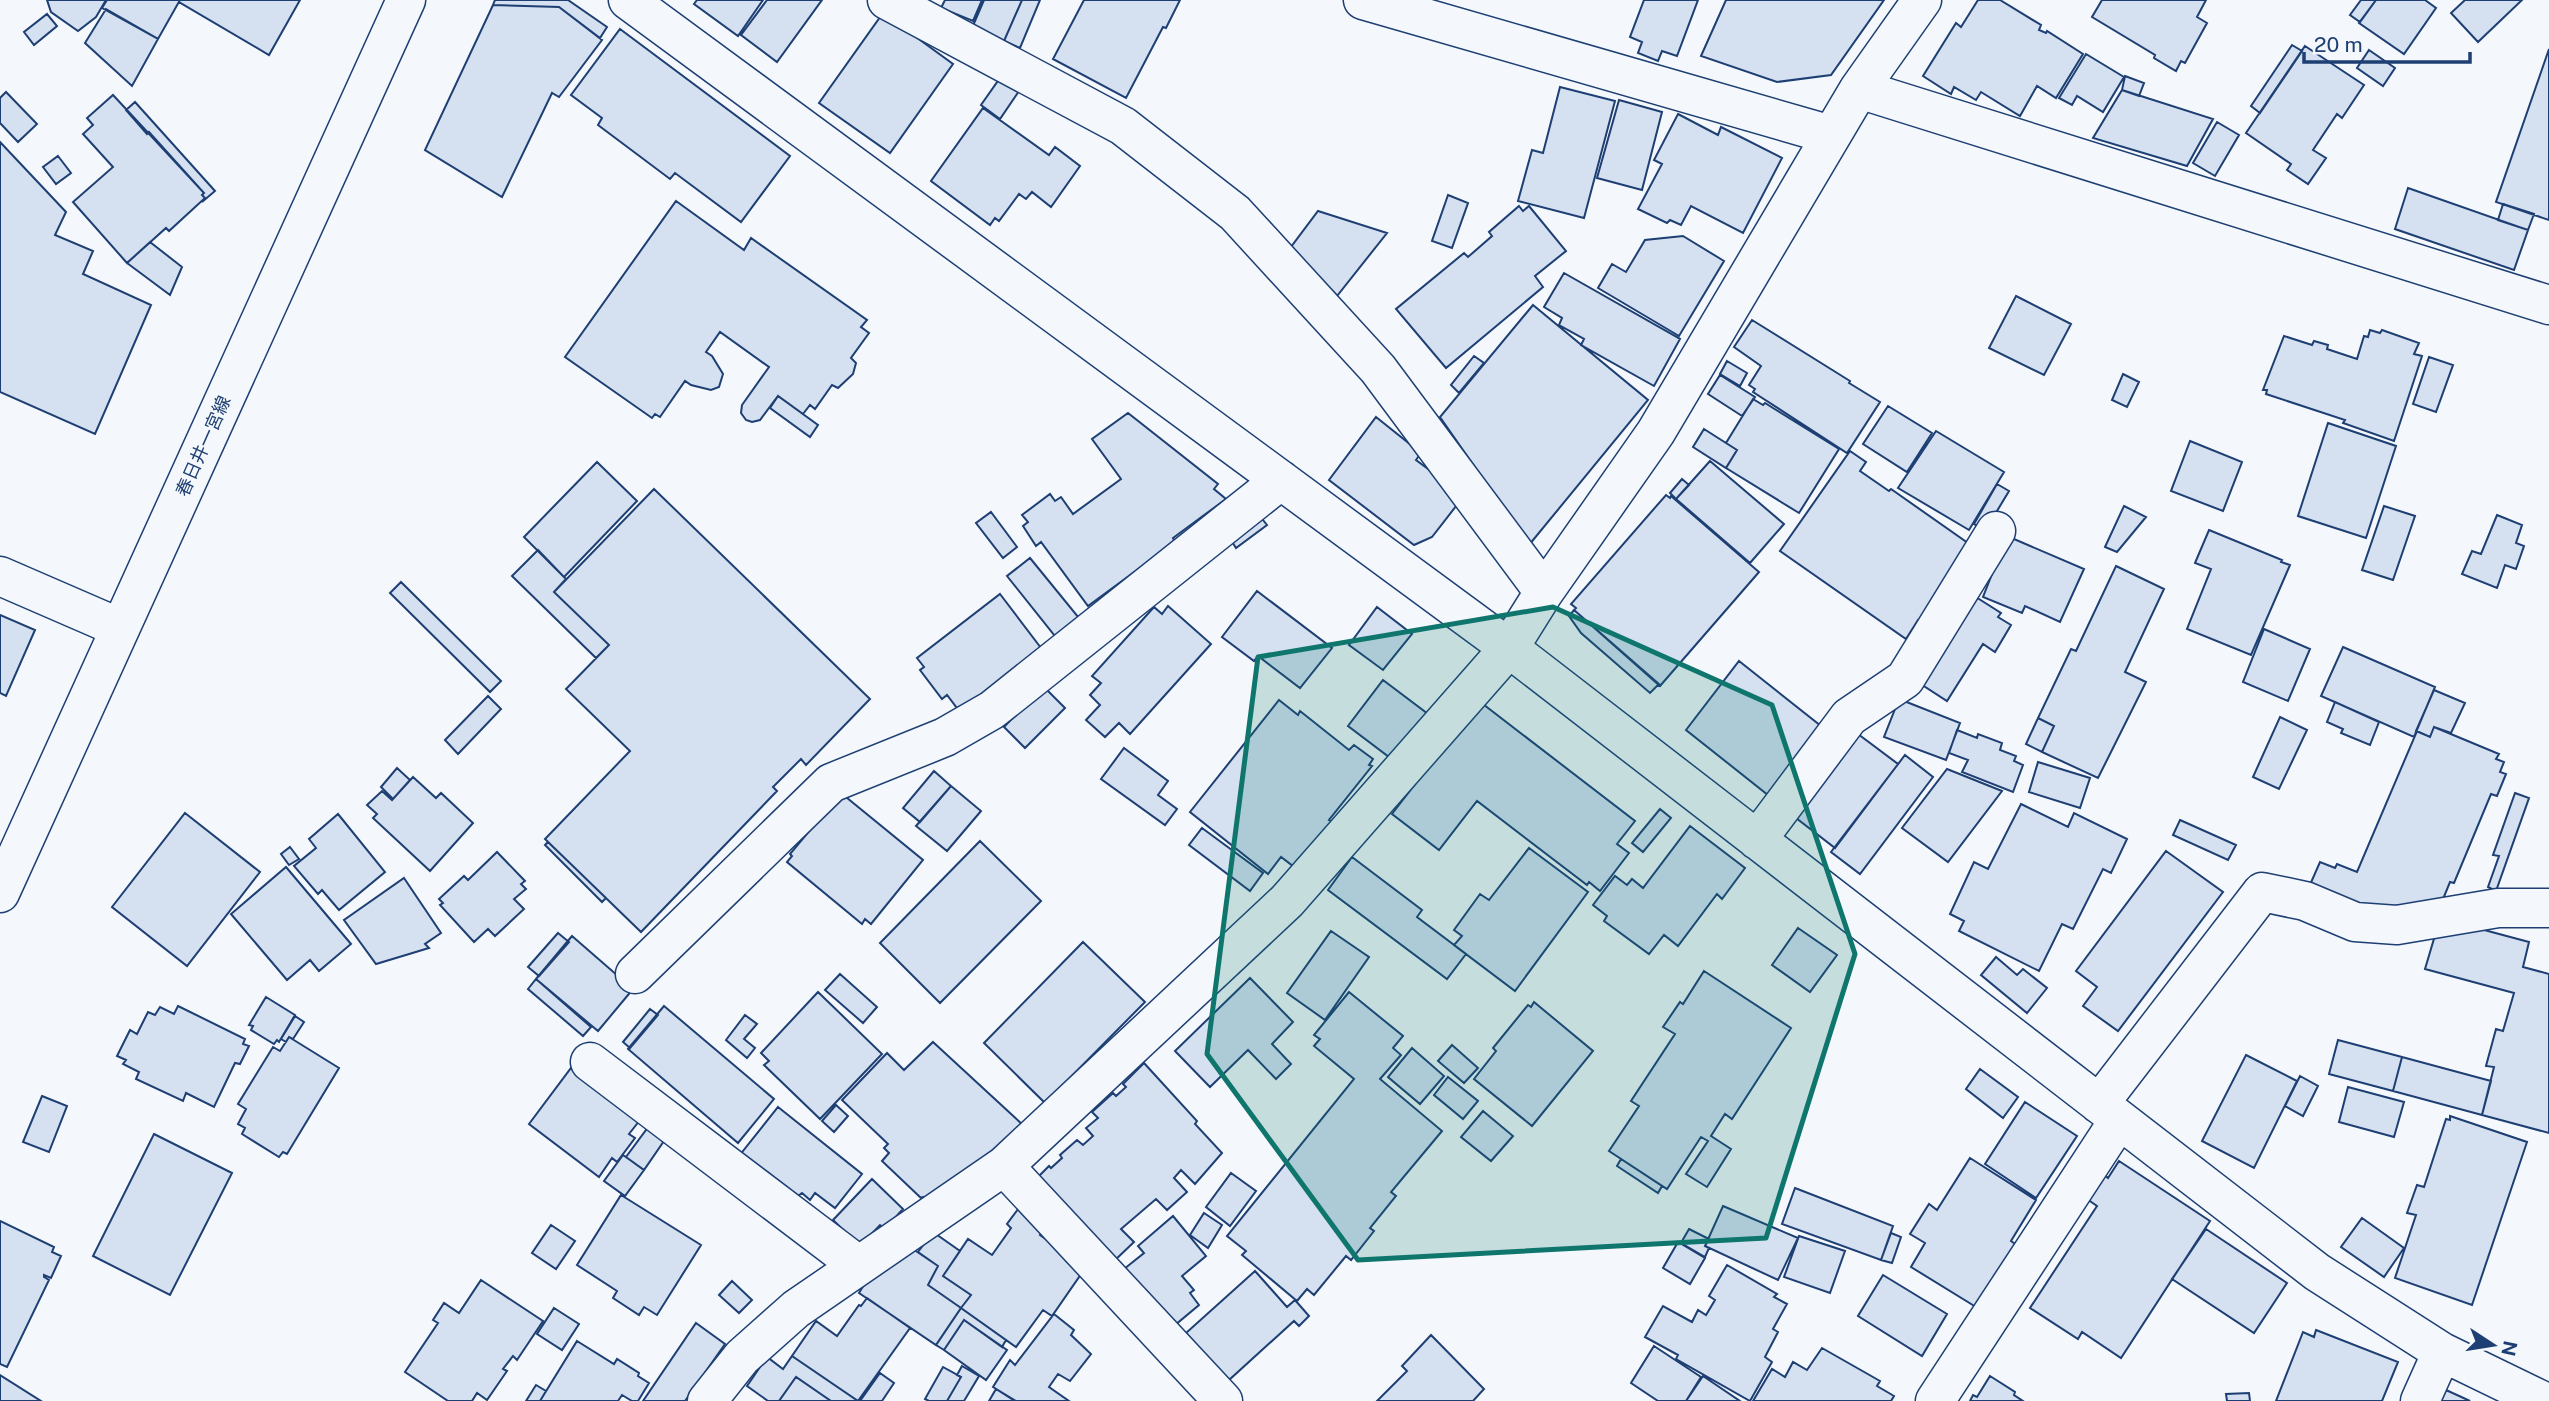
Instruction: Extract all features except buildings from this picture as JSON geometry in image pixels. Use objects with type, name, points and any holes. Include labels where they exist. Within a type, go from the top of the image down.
[{"type":"street","name":"春日井一宮線","points":[[0,892],[406,0]]},
{"type":"street","points":[[628,0],[1509,648],[2317,1272],[2442,1352],[2543,1401]]},
{"type":"street","points":[[887,0],[1123,126],[1235,213],[1378,369],[1544,592]]},
{"type":"street","points":[[1363,0],[1432,9],[1831,135]]},
{"type":"street","points":[[707,1401],[741,1357],[796,1309],[1004,1166],[1287,901],[1509,648],[1544,592],[1656,432],[1858,89],[1922,0]]},
{"type":"street","points":[[1858,89],[2549,305]]},
{"type":"street","points":[[635,975],[831,783],[945,737],[992,710],[1280,480]]},
{"type":"street","points":[[1757,840],[1849,717],[1905,679],[1996,531]]},
{"type":"street","points":[[0,576],[120,628]]},
{"type":"street","points":[[1936,1401],[2109,1112],[2262,892],[2305,901],[2355,922],[2397,925],[2498,908],[2549,908]]},
{"type":"street","points":[[590,1062],[858,1265]]},
{"type":"street","points":[[1004,1166],[1223,1401]]},
{"type":"street","points":[[2420,1401],[2442,1352]]},
{"type":"highlighted area","points":[[1553,607],[1772,705],[1855,954],[1766,1238],[1358,1260],[1207,1054],[1258,657]]}]
